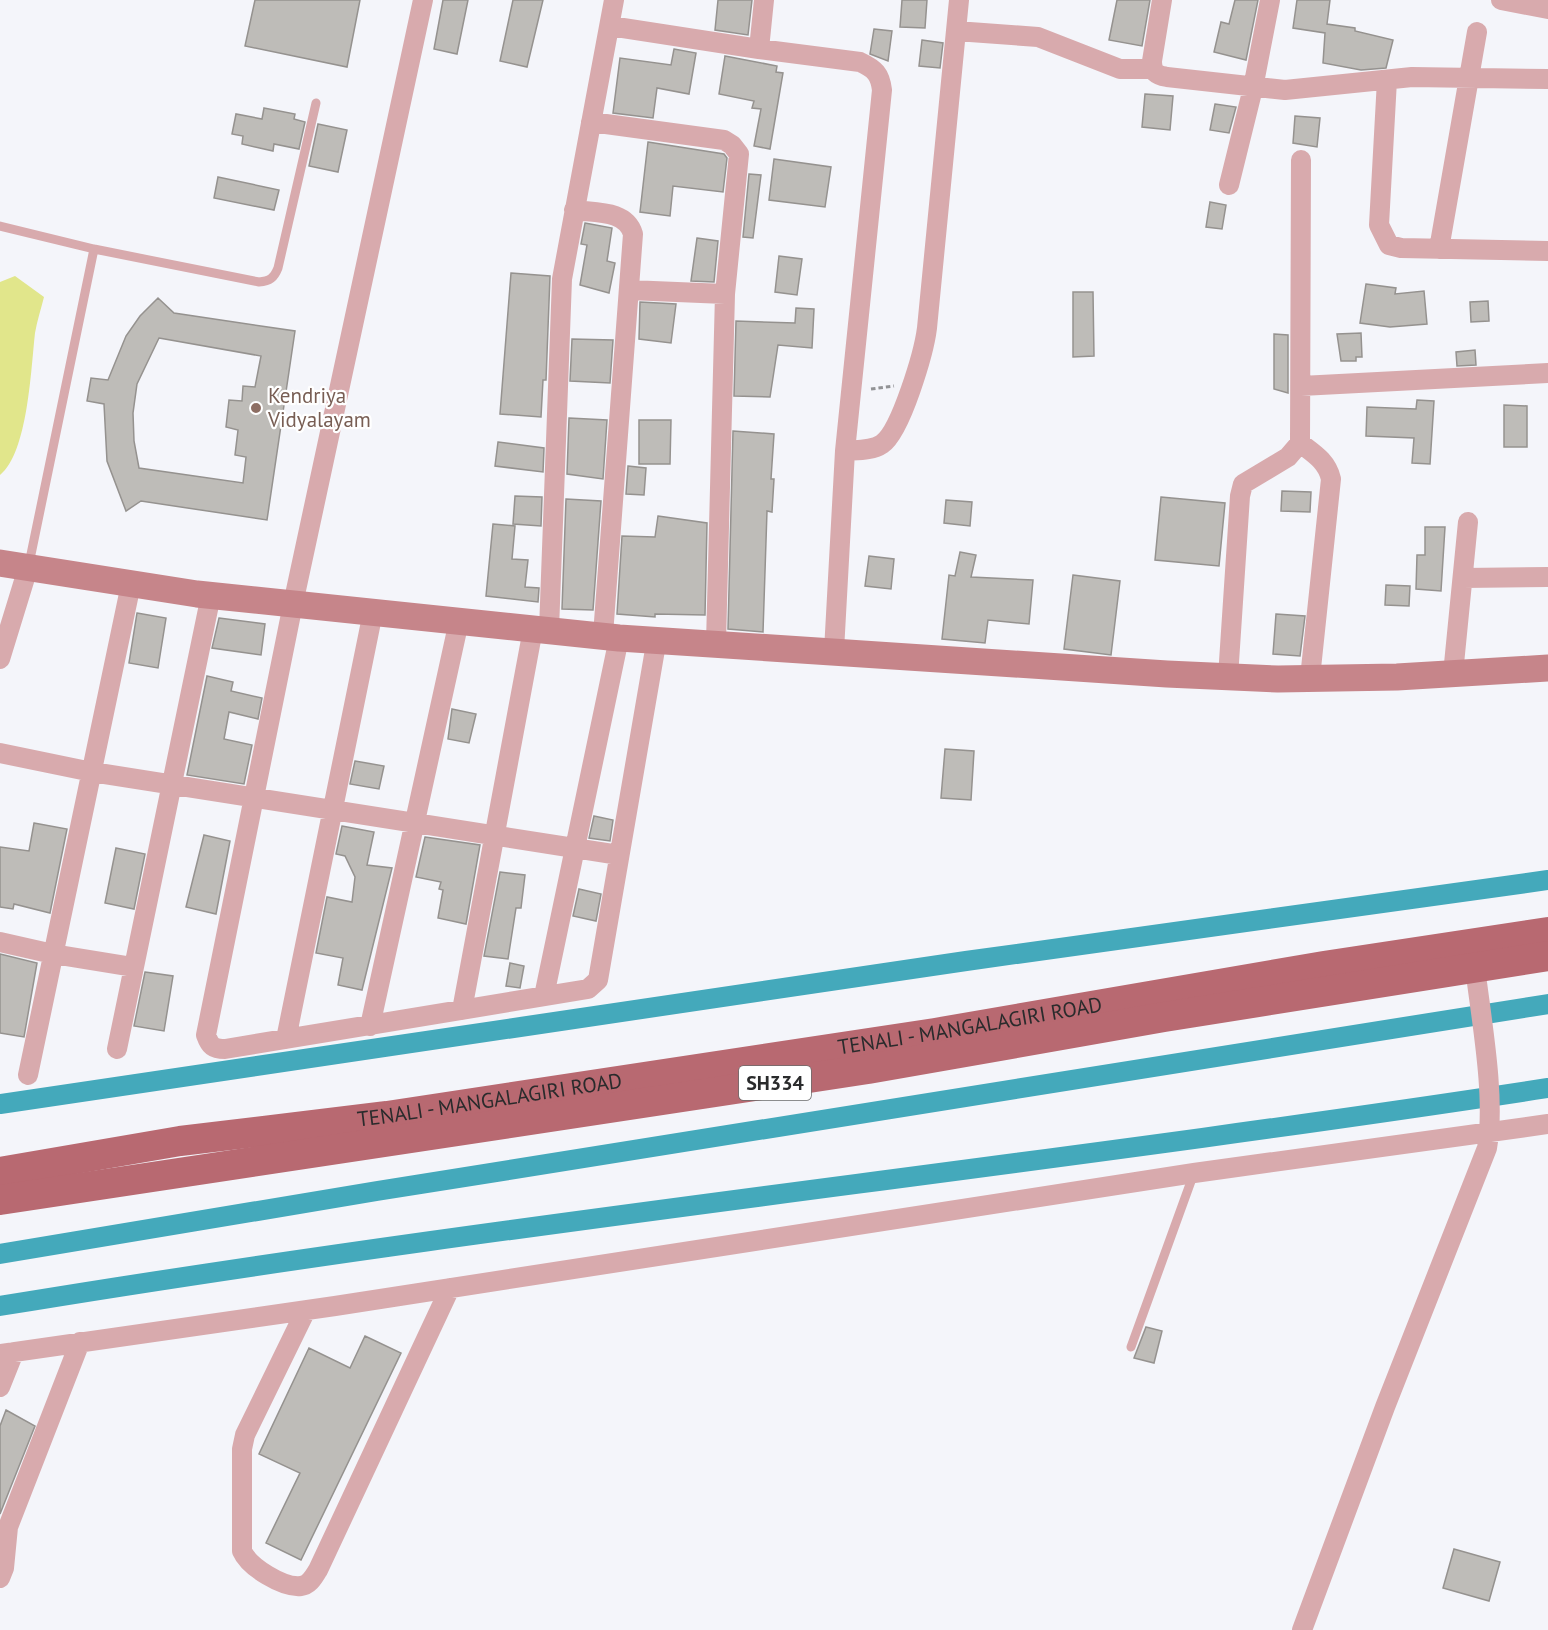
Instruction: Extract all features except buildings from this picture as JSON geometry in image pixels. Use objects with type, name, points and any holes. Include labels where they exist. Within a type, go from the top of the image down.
[{"type":"main road","points":[[0,563],[212,595],[611,637],[657,638],[1228,677],[1310,678],[1453,674],[1548,668]]},
{"type":"main road","name":"TENALI - MANGALAGIRI ROAD","points":[[0,1172],[180,1141],[387,1116],[935,1033],[1324,966],[1548,932]]},
{"type":"main road","name":"SH334","points":[[0,1200],[1476,978],[1548,956]]},
{"type":"street","points":[[423,0],[253,798],[206,1035],[209,1044],[216,1049],[286,1040],[588,989],[598,980],[657,638]]},
{"type":"street","points":[[462,1010],[495,837],[541,629],[562,279],[615,0]]},
{"type":"street","points":[[759,49],[764,0]]},
{"type":"street","points":[[845,451],[875,448],[882,444],[914,383],[927,328],[959,0]]},
{"type":"street","points":[[1152,69],[1162,0]]},
{"type":"street","points":[[1229,185],[1253,88],[1270,0]]},
{"type":"street","points":[[1501,0],[1548,9]]},
{"type":"street","points":[[609,26],[860,62],[872,68],[880,76],[882,90],[845,451],[834,651]]},
{"type":"street","points":[[956,31],[1038,37],[1120,69],[1152,69],[1158,75],[1167,78],[1253,88],[1292,90],[1387,80],[1469,77],[1548,79]]},
{"type":"street","points":[[1439,249],[1477,32]]},
{"type":"street","points":[[1387,80],[1379,225],[1389,245],[1401,248],[1548,251]]},
{"type":"street","points":[[591,122],[724,140],[732,145],[739,154],[740,165],[725,294],[716,643]]},
{"type":"street","points":[[1228,677],[1240,496],[1243,484],[1288,458],[1300,443],[1301,160]]},
{"type":"street","points":[[544,996],[574,848],[611,637],[633,234],[630,224],[622,218],[574,210]]},
{"type":"street","points":[[629,290],[725,294]]},
{"type":"street","points":[[1301,386],[1548,373]]},
{"type":"street","points":[[1300,443],[1323,460],[1329,469],[1331,479],[1310,678]]},
{"type":"street","points":[[1453,674],[1468,522]]},
{"type":"street","points":[[0,659],[28,568]]},
{"type":"street","points":[[1462,578],[1548,577]]},
{"type":"street","points":[[28,1075],[131,584]]},
{"type":"street","points":[[117,1049],[212,595]]},
{"type":"street","points":[[286,1040],[373,612]]},
{"type":"street","points":[[370,1026],[459,621]]},
{"type":"street","points":[[0,753],[92,772],[414,825],[620,855]]},
{"type":"street","points":[[0,942],[53,954],[133,967]]},
{"type":"street","points":[[1302,1630],[1385,1407],[1484,1158],[1490,1126],[1476,978]]},
{"type":"street","points":[[0,1387],[7,1353],[450,1288],[1490,1126],[1548,1124]]},
{"type":"street","points":[[306,1310],[245,1434],[242,1449],[242,1551],[246,1562],[255,1569],[291,1584],[303,1586],[318,1570],[450,1288]]},
{"type":"street","points":[[0,1578],[8,1527],[80,1342]]},
{"type":"lane","points":[[0,226],[94,249],[259,282],[274,277],[316,103]]},
{"type":"lane","points":[[28,568],[94,249]]},
{"type":"lane","points":[[1131,1347],[1194,1173]]},
{"type":"path","points":[[851,391],[914,383]]},
{"type":"green space","points":[[15,276],[44,297],[35,333],[30,388],[22,430],[17,448],[0,475],[0,282]]},
{"type":"waterway","points":[[0,1104],[966,961],[1548,880]]},
{"type":"waterway","points":[[0,1254],[377,1191],[1548,1004]]},
{"type":"waterway","points":[[0,1306],[386,1247],[1355,1117],[1548,1088]]},
{"type":"place","name":"Kendriya Vidyalayam","points":[[256,408]]}]
